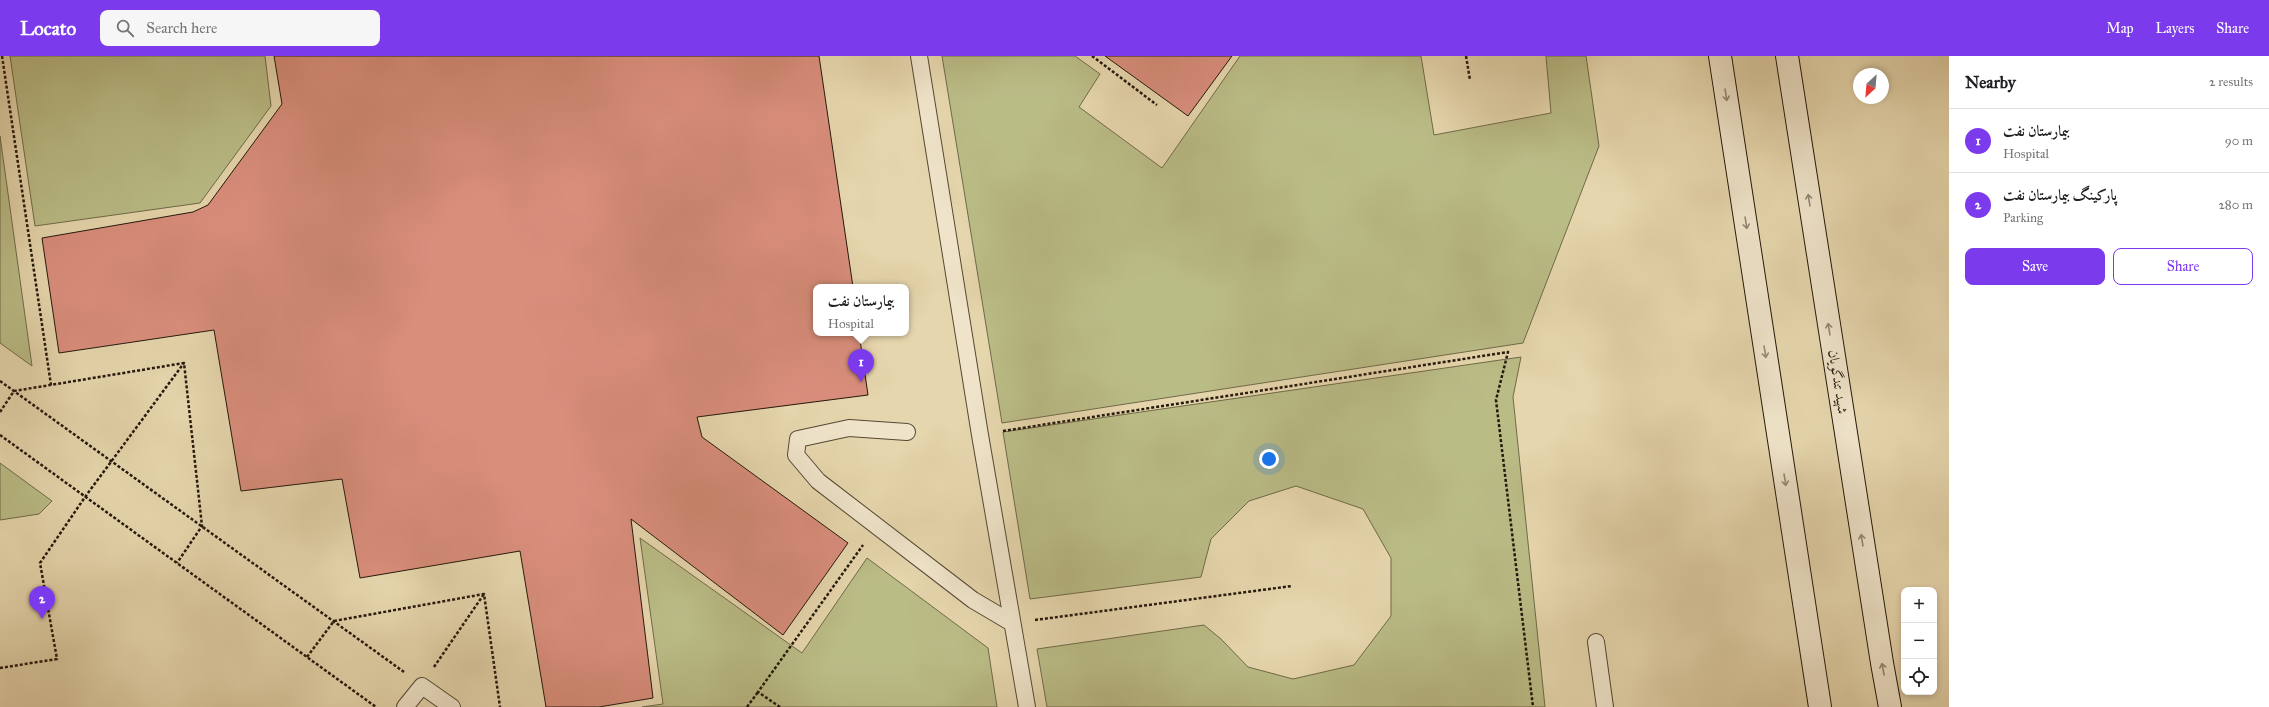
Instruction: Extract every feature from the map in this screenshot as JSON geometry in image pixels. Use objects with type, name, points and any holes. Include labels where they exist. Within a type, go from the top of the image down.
[{"type":"main road","points":[[1720,56],[1820,707]]},
{"type":"main road","name":"شهید تندگویان","points":[[1787,56],[1890,707]]},
{"type":"lane","points":[[919,56],[980,435],[1027,707]]},
{"type":"lane","points":[[907,432],[849,428],[798,439],[796,455],[818,481],[973,600],[1012,623]]},
{"type":"lane","points":[[1596,642],[1605,707]]},
{"type":"lane","points":[[405,707],[422,686],[452,707]]},
{"type":"path","points":[[2,56],[51,385]]},
{"type":"path","points":[[1092,56],[1157,105]]},
{"type":"path","points":[[1466,56],[1470,80]]},
{"type":"path","points":[[980,435],[1508,352],[1496,400],[1533,707]]},
{"type":"path","points":[[0,412],[14,391],[184,363]]},
{"type":"path","points":[[0,668],[57,659],[40,563],[85,497],[112,463],[184,363]]},
{"type":"path","points":[[177,563],[202,526],[184,363]]},
{"type":"path","points":[[0,381],[422,686],[484,594]]},
{"type":"path","points":[[0,435],[376,707]]},
{"type":"path","points":[[747,707],[876,526]]},
{"type":"path","points":[[1012,623],[1292,586]]},
{"type":"path","points":[[307,657],[334,621],[484,594]]},
{"type":"path","points":[[484,594],[500,707]]},
{"type":"path","points":[[758,692],[780,707]]},
{"type":"green space","points":[[10,56],[265,56],[271,106],[200,203],[35,226]]},
{"type":"green space","points":[[942,56],[1075,56],[1100,74],[1079,107],[1162,168],[1240,56],[1421,56],[1434,135],[1551,113],[1546,56],[1586,56],[1599,146],[1523,343],[1002,423]]},
{"type":"green space","points":[[0,136],[32,366],[0,343]]},
{"type":"green space","points":[[1521,357],[1513,397],[1545,707],[1047,707],[1037,649],[1204,625],[1221,639],[1248,667],[1293,679],[1354,665],[1391,616],[1391,558],[1363,509],[1296,486],[1249,501],[1211,539],[1201,577],[1030,599],[1003,432]]},
{"type":"green space","points":[[0,463],[52,501],[39,514],[0,520]]},
{"type":"green space","points":[[640,538],[802,653],[867,558],[988,648],[997,707],[642,707],[663,704]]},
{"type":"building","points":[[274,56],[819,56],[853,284],[813,284],[813,336],[859,336],[868,395],[697,417],[702,437],[848,543],[783,635],[631,519],[653,698],[599,707],[546,707],[520,551],[360,578],[342,479],[241,491],[214,330],[59,353],[42,238],[193,212],[208,205],[282,104]]},
{"type":"building","points":[[1105,56],[1232,56],[1188,116]]},
{"type":"place","name":"بیمارستان نفت","points":[[861,382]]},
{"type":"place","name":"پارکینگ بیمارستان نفت","points":[[42,619]]}]
